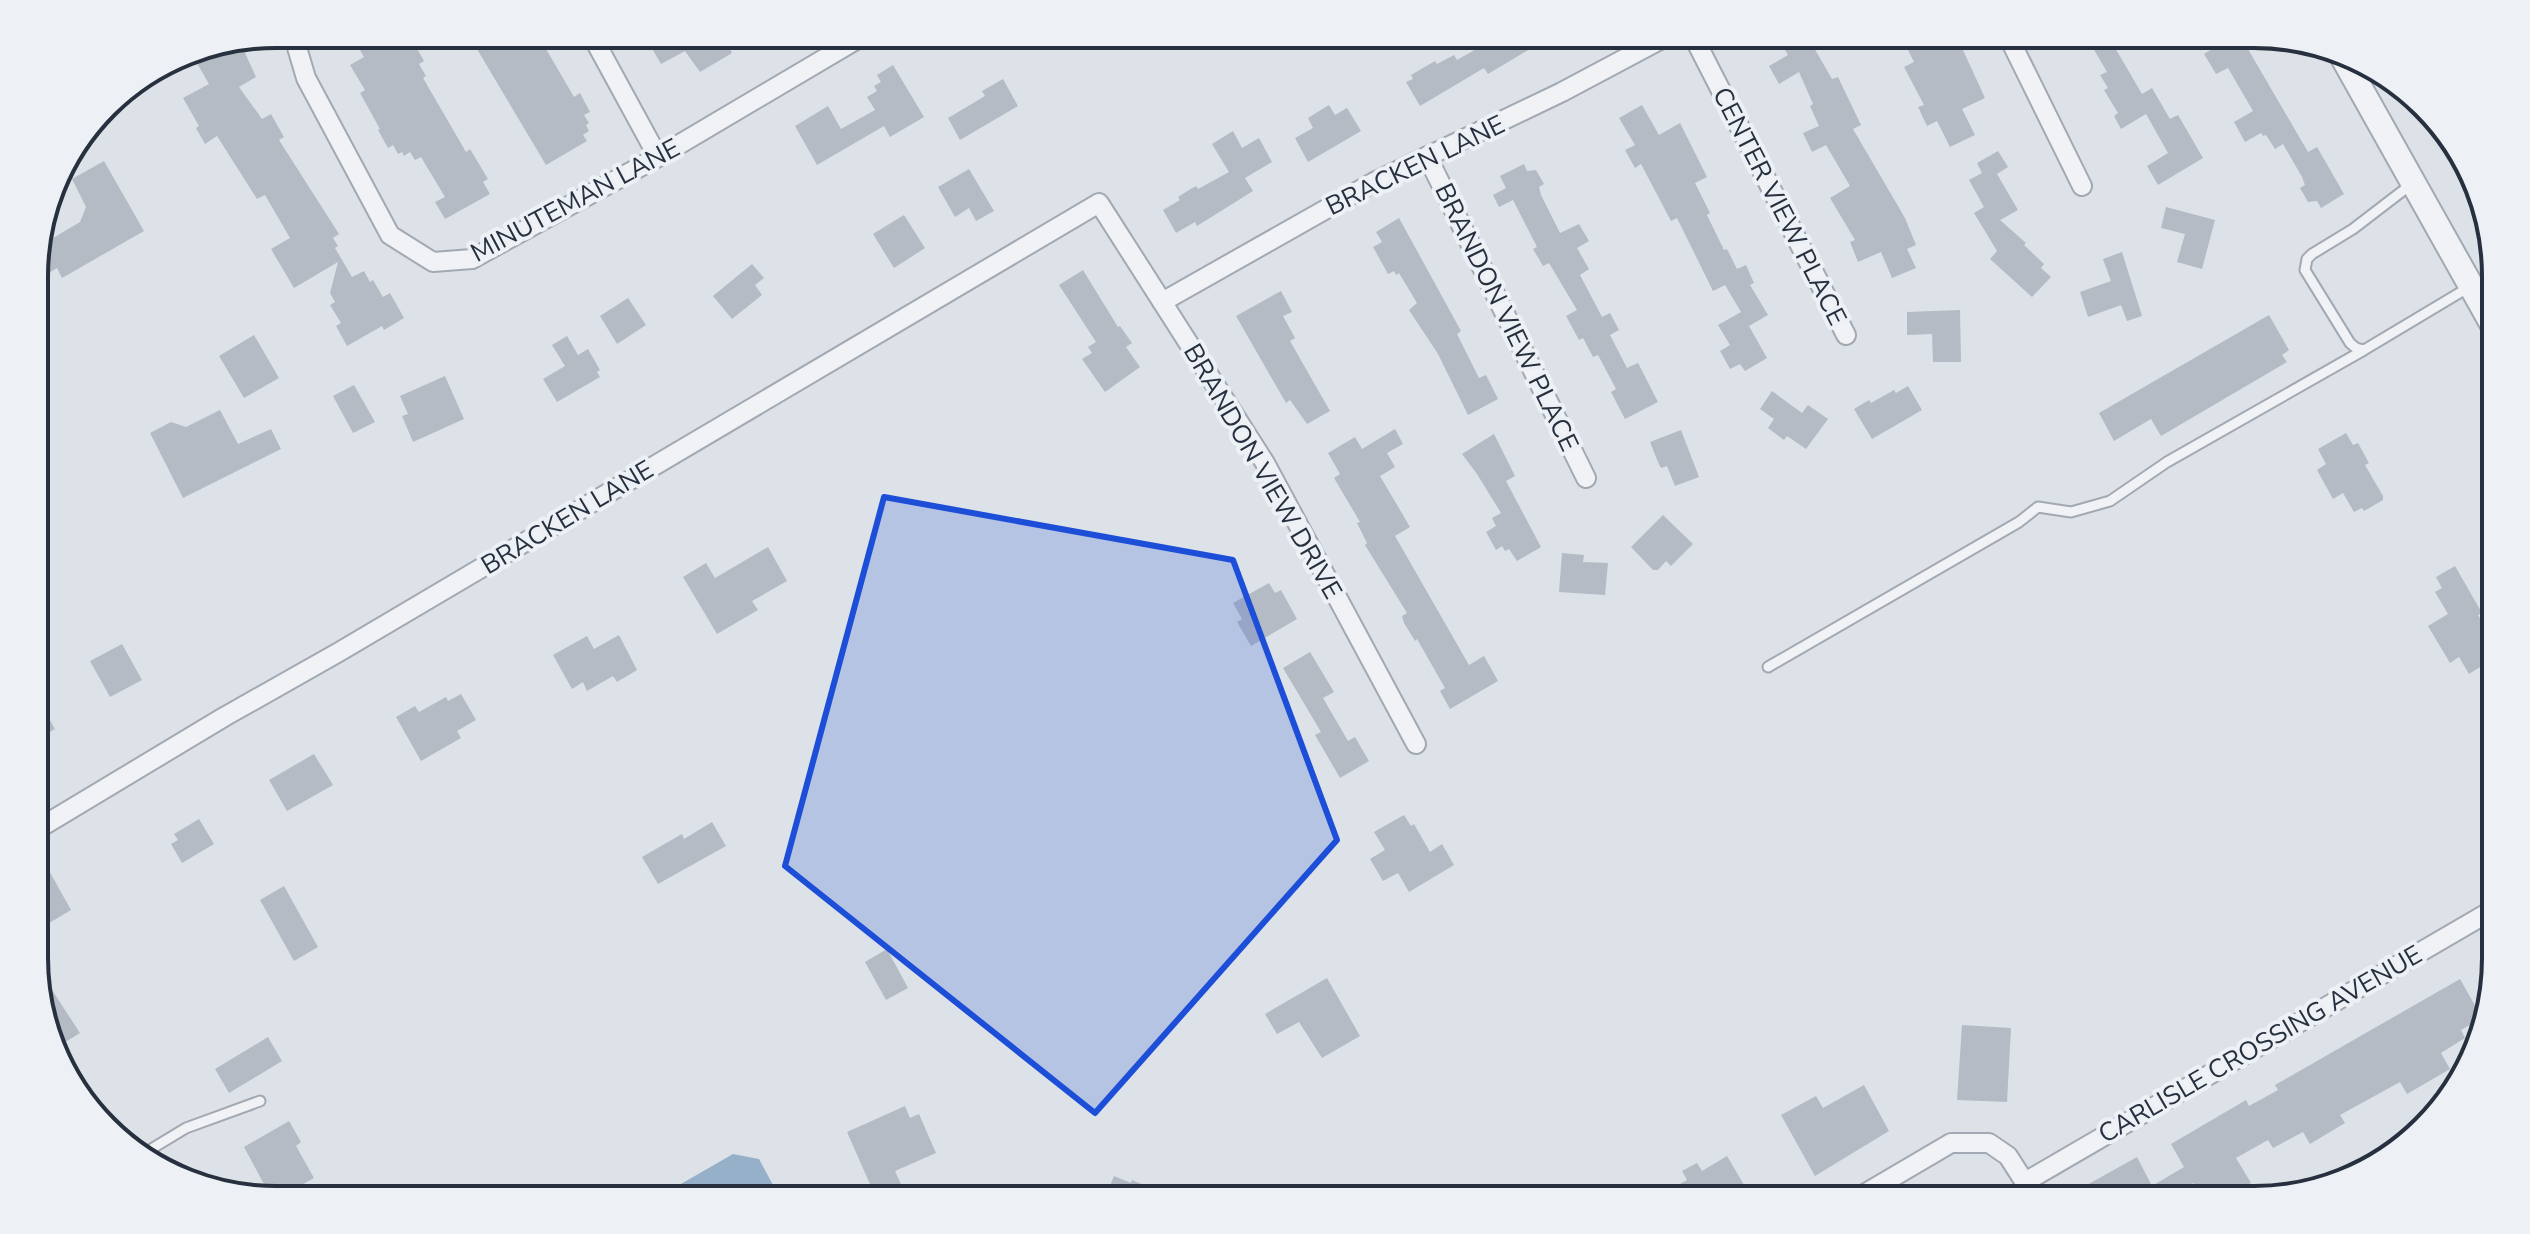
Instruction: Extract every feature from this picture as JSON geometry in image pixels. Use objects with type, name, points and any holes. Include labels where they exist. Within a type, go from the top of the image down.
[{"type":"street","name":"MINUTEMAN LANE","points":[[297,48],[306,78],[390,235],[433,262],[472,259],[658,157],[842,48]]},
{"type":"street","points":[[599,48],[658,157]]},
{"type":"street","name":"BRACKEN LANE","points":[[1162,302],[1309,217],[1644,48]]},
{"type":"street","name":"CENTER VIEW PLACE","points":[[1699,48],[1846,335]]},
{"type":"street","points":[[2014,48],[2082,186]]},
{"type":"street","points":[[2349,68],[2482,301]]},
{"type":"street","name":"BRANDON VIEW PLACE","points":[[1427,156],[1586,478]]},
{"type":"street","name":"BRACKEN LANE","points":[[48,823],[1099,203]]},
{"type":"street","name":"BRANDON VIEW DRIVE","points":[[1099,203],[1232,409],[1280,490],[1416,744]]},
{"type":"street","name":"CARLISLE CROSSING AVENUE","points":[[2025,1182],[2482,916]]},
{"type":"street","points":[[1878,1186],[1951,1143],[1989,1143],[2008,1156],[2027,1186]]},
{"type":"lane","points":[[2364,350],[2350,343],[2305,270],[2307,259],[2353,229],[2413,183]]},
{"type":"lane","points":[[1768,667],[2019,522],[2038,507],[2071,512],[2110,501],[2167,462],[2471,286]]},
{"type":"lane","points":[[151,1149],[186,1128],[260,1101]]},
{"type":"highlighted area","points":[[884,497],[1233,560],[1337,840],[1095,1113],[785,866]]},
{"type":"water","points":[[733,1154],[759,1159],[773,1186],[677,1186]]},
{"type":"building","points":[[359,48],[417,48],[424,61],[419,64],[426,76],[423,78],[466,152],[470,149],[488,179],[483,182],[490,194],[445,219],[435,202],[445,197],[421,157],[415,160],[410,152],[404,156],[402,152],[398,154],[393,145],[388,148],[378,130],[360,93],[365,90],[350,65],[364,57]]},
{"type":"building","points":[[476,48],[548,48],[574,97],[580,93],[590,112],[584,115],[589,123],[586,125],[589,131],[583,135],[587,141],[546,165]]},
{"type":"building","points":[[652,48],[729,48],[732,53],[700,72],[685,51],[661,64]]},
{"type":"building","points":[[1478,48],[1532,48],[1488,74],[1484,68],[1420,106],[1406,82],[1413,79],[1411,75],[1435,61],[1437,64],[1454,55],[1457,60]]},
{"type":"building","points":[[1784,48],[1814,48],[1832,79],[1838,77],[1861,125],[1853,129],[1905,218],[1916,245],[1907,249],[1916,268],[1892,278],[1881,252],[1858,262],[1850,242],[1855,240],[1830,198],[1850,186],[1826,145],[1812,152],[1803,133],[1819,126],[1799,72],[1779,84],[1769,66],[1788,55]]},
{"type":"building","points":[[1907,48],[1962,48],[1985,98],[1962,109],[1975,135],[1950,147],[1937,121],[1927,126],[1918,107],[1924,105],[1904,67],[1914,62]]},
{"type":"building","points":[[2093,48],[2115,48],[2142,94],[2152,88],[2170,119],[2178,115],[2203,158],[2158,185],[2147,166],[2168,153],[2146,114],[2121,129],[2114,116],[2118,113],[2104,90],[2108,88],[2100,75],[2107,72]]},
{"type":"building","points":[[2247,48],[2308,152],[2317,147],[2344,194],[2321,208],[2317,201],[2308,202],[2300,188],[2305,185],[2302,177],[2283,144],[2275,149],[2266,135],[2261,133],[2245,142],[2234,122],[2253,111],[2228,68],[2216,74],[2204,54],[2212,49]]},
{"type":"building","points":[[252,49],[245,53],[256,77],[239,87],[262,119],[271,114],[284,137],[279,140],[339,234],[333,238],[338,246],[335,248],[352,277],[364,271],[383,297],[390,293],[404,318],[384,330],[382,326],[347,346],[336,326],[341,323],[330,305],[335,302],[330,293],[338,262],[294,288],[271,249],[290,238],[265,195],[257,199],[217,136],[205,144],[183,98],[209,84],[197,63]]},
{"type":"building","points":[[893,65],[924,117],[890,137],[884,126],[817,165],[795,126],[828,106],[841,129],[875,110],[867,97],[877,91],[874,86],[881,82],[877,75]]},
{"type":"building","points":[[1003,79],[1018,106],[960,140],[948,118],[985,96],[982,91]]},
{"type":"building","points":[[1329,105],[1335,115],[1347,108],[1361,131],[1308,162],[1295,138],[1313,128],[1308,118]]},
{"type":"building","points":[[1642,105],[1659,135],[1680,123],[1707,177],[1695,183],[1710,213],[1707,215],[1737,269],[1746,265],[1754,283],[1750,285],[1768,315],[1749,326],[1767,358],[1745,371],[1740,364],[1730,369],[1720,351],[1730,345],[1718,325],[1741,312],[1725,285],[1713,291],[1677,218],[1671,221],[1641,164],[1635,168],[1625,150],[1635,145],[1619,118]]},
{"type":"building","points":[[1233,131],[1242,148],[1259,138],[1272,162],[1245,178],[1253,191],[1197,226],[1195,222],[1176,233],[1163,210],[1180,200],[1178,197],[1189,190],[1196,186],[1198,189],[1229,172],[1212,144]]},
{"type":"building","points":[[1998,151],[2008,167],[1997,174],[2018,210],[2000,220],[2026,243],[2024,245],[2044,264],[2041,268],[2051,277],[2032,297],[1990,259],[1997,251],[1974,213],[1984,207],[1969,180],[1982,173],[1977,163]]},
{"type":"building","points":[[104,161],[144,231],[62,278],[57,268],[48,273],[51,239],[80,222],[86,207],[72,179]]},
{"type":"building","points":[[1524,164],[1527,171],[1536,170],[1544,184],[1539,187],[1541,195],[1560,233],[1579,224],[1589,241],[1577,248],[1589,269],[1580,275],[1602,317],[1610,313],[1619,330],[1610,335],[1627,368],[1638,363],[1658,402],[1625,419],[1611,392],[1616,389],[1598,355],[1593,357],[1583,338],[1579,340],[1566,316],[1577,310],[1549,263],[1543,266],[1533,249],[1537,247],[1513,200],[1499,207],[1493,195],[1506,188],[1500,176]]},
{"type":"building","points":[[969,169],[994,211],[976,221],[969,208],[955,217],[938,187]]},
{"type":"building","points":[[2166,207],[2215,220],[2202,269],[2177,262],[2185,234],[2161,228]]},
{"type":"building","points":[[904,215],[925,248],[894,268],[873,234]]},
{"type":"building","points":[[1399,218],[1461,331],[1457,334],[1479,378],[1486,375],[1498,399],[1468,415],[1438,354],[1409,310],[1417,303],[1399,273],[1396,275],[1394,271],[1388,274],[1373,247],[1382,242],[1376,232]]},
{"type":"building","points":[[2122,252],[2142,316],[2127,321],[2121,305],[2088,317],[2080,292],[2111,281],[2103,259]]},
{"type":"building","points":[[752,264],[764,278],[755,285],[762,295],[732,319],[713,296]]},
{"type":"building","points":[[1083,270],[1118,327],[1132,343],[1126,347],[1140,367],[1105,392],[1082,359],[1092,353],[1088,347],[1096,342],[1059,285]]},
{"type":"building","points":[[1281,291],[1292,312],[1283,316],[1295,338],[1290,341],[1330,411],[1307,424],[1290,400],[1286,403],[1236,316]]},
{"type":"building","points":[[628,298],[646,325],[617,344],[600,316]]},
{"type":"building","points":[[1960,310],[1961,362],[1933,362],[1932,334],[1907,335],[1907,312]]},
{"type":"building","points":[[2269,315],[2289,350],[2282,355],[2287,362],[2161,436],[2151,419],[2114,441],[2099,413]]},
{"type":"building","points":[[254,335],[279,378],[244,398],[219,356]]},
{"type":"building","points":[[567,336],[578,355],[588,349],[600,370],[597,372],[600,377],[557,402],[543,379],[565,366],[552,345]]},
{"type":"building","points":[[445,376],[464,419],[413,442],[402,416],[408,414],[400,396]]},
{"type":"building","points":[[354,385],[375,422],[353,433],[333,396]]},
{"type":"building","points":[[1908,386],[1922,410],[1872,439],[1854,409],[1869,400],[1871,403]]},
{"type":"building","points":[[1772,391],[1802,413],[1808,405],[1828,419],[1806,449],[1787,436],[1784,440],[1768,428],[1774,419],[1760,409]]},
{"type":"building","points":[[220,410],[238,444],[271,429],[281,449],[183,498],[150,433],[171,422],[186,427]]},
{"type":"building","points":[[1395,429],[1403,444],[1387,453],[1395,467],[1380,476],[1410,527],[1395,536],[1469,665],[1484,656],[1498,681],[1450,709],[1440,691],[1445,688],[1417,639],[1415,641],[1404,623],[1402,616],[1407,613],[1365,545],[1367,543],[1357,523],[1360,522],[1334,478],[1340,474],[1328,453],[1355,437],[1362,449]]},
{"type":"building","points":[[1681,430],[1699,477],[1675,486],[1667,466],[1661,468],[1650,442]]},
{"type":"building","points":[[2346,433],[2353,445],[2358,443],[2369,463],[2365,465],[2383,496],[2383,500],[2364,511],[2362,508],[2354,512],[2343,493],[2333,499],[2317,470],[2326,464],[2318,449]]},
{"type":"building","points":[[1494,434],[1515,476],[1506,481],[1541,547],[1517,561],[1509,549],[1505,551],[1502,546],[1496,550],[1486,532],[1496,526],[1492,518],[1501,513],[1462,454]]},
{"type":"building","points":[[1663,515],[1693,544],[1671,566],[1666,561],[1658,570],[1653,570],[1631,547]]},
{"type":"building","points":[[768,547],[787,581],[752,601],[758,610],[717,634],[683,577],[706,563],[715,578]]},
{"type":"building","points":[[1562,553],[1584,555],[1583,562],[1608,563],[1605,595],[1559,592]]},
{"type":"building","points":[[2455,566],[2482,613],[2478,615],[2482,622],[2482,666],[2469,674],[2459,657],[2450,663],[2428,626],[2448,614],[2435,592],[2442,588],[2436,577]]},
{"type":"building","points":[[1269,583],[1275,593],[1281,590],[1297,619],[1251,646],[1237,622],[1242,619],[1233,603]]},
{"type":"building","points":[[619,635],[637,670],[617,682],[613,676],[587,691],[583,682],[572,689],[553,655],[587,636],[594,649]]},
{"type":"building","points":[[122,644],[142,680],[110,697],[90,661]]},
{"type":"building","points":[[1310,652],[1334,692],[1323,698],[1348,741],[1355,737],[1369,761],[1340,778],[1315,735],[1321,732],[1283,668]]},
{"type":"building","points":[[461,694],[476,720],[457,731],[461,738],[421,761],[396,717],[415,706],[419,712],[446,697],[448,701]]},
{"type":"building","points":[[48,717],[55,729],[48,733]]},
{"type":"building","points":[[314,754],[333,785],[287,811],[269,780]]},
{"type":"building","points":[[1404,815],[1411,826],[1414,824],[1430,852],[1442,844],[1454,865],[1409,892],[1398,873],[1383,881],[1370,859],[1385,850],[1374,832]]},
{"type":"building","points":[[199,819],[214,844],[182,863],[171,844],[178,840],[174,834]]},
{"type":"building","points":[[712,822],[726,846],[658,884],[642,857],[682,834],[684,839]]},
{"type":"building","points":[[48,869],[71,910],[48,924]]},
{"type":"building","points":[[284,886],[318,947],[294,961],[260,900]]},
{"type":"building","points":[[887,949],[908,988],[886,1000],[865,962]]},
{"type":"building","points":[[1327,978],[1360,1036],[1322,1058],[1299,1022],[1277,1034],[1265,1014]]},
{"type":"building","points":[[2460,979],[2476,1007],[2472,1024],[2461,1030],[2465,1038],[2441,1053],[2450,1069],[2407,1094],[2400,1082],[2340,1115],[2345,1123],[2310,1144],[2303,1132],[2273,1148],[2268,1140],[2236,1158],[2251,1183],[2246,1186],[2195,1186],[2193,1183],[2188,1186],[2152,1186],[2184,1167],[2171,1144],[2246,1100],[2249,1106],[2278,1090],[2275,1085]]},
{"type":"building","points":[[51,991],[80,1033],[64,1043],[56,1017]]},
{"type":"building","points":[[1962,1025],[2011,1028],[2007,1102],[1957,1100]]},
{"type":"building","points":[[268,1037],[282,1061],[229,1093],[215,1069]]},
{"type":"building","points":[[1864,1085],[1889,1131],[1815,1176],[1781,1115],[1816,1096],[1823,1108]]},
{"type":"building","points":[[905,1106],[910,1118],[919,1114],[936,1153],[895,1171],[902,1186],[871,1186],[847,1132]]},
{"type":"building","points":[[289,1121],[301,1142],[296,1146],[314,1178],[300,1186],[265,1185],[244,1147]]},
{"type":"building","points":[[1727,1156],[1745,1186],[1676,1186],[1687,1180],[1682,1171],[1697,1163],[1702,1171]]},
{"type":"building","points":[[2137,1157],[2152,1186],[2085,1186]]},
{"type":"building","points":[[1114,1176],[1146,1186],[1110,1186]]}]
